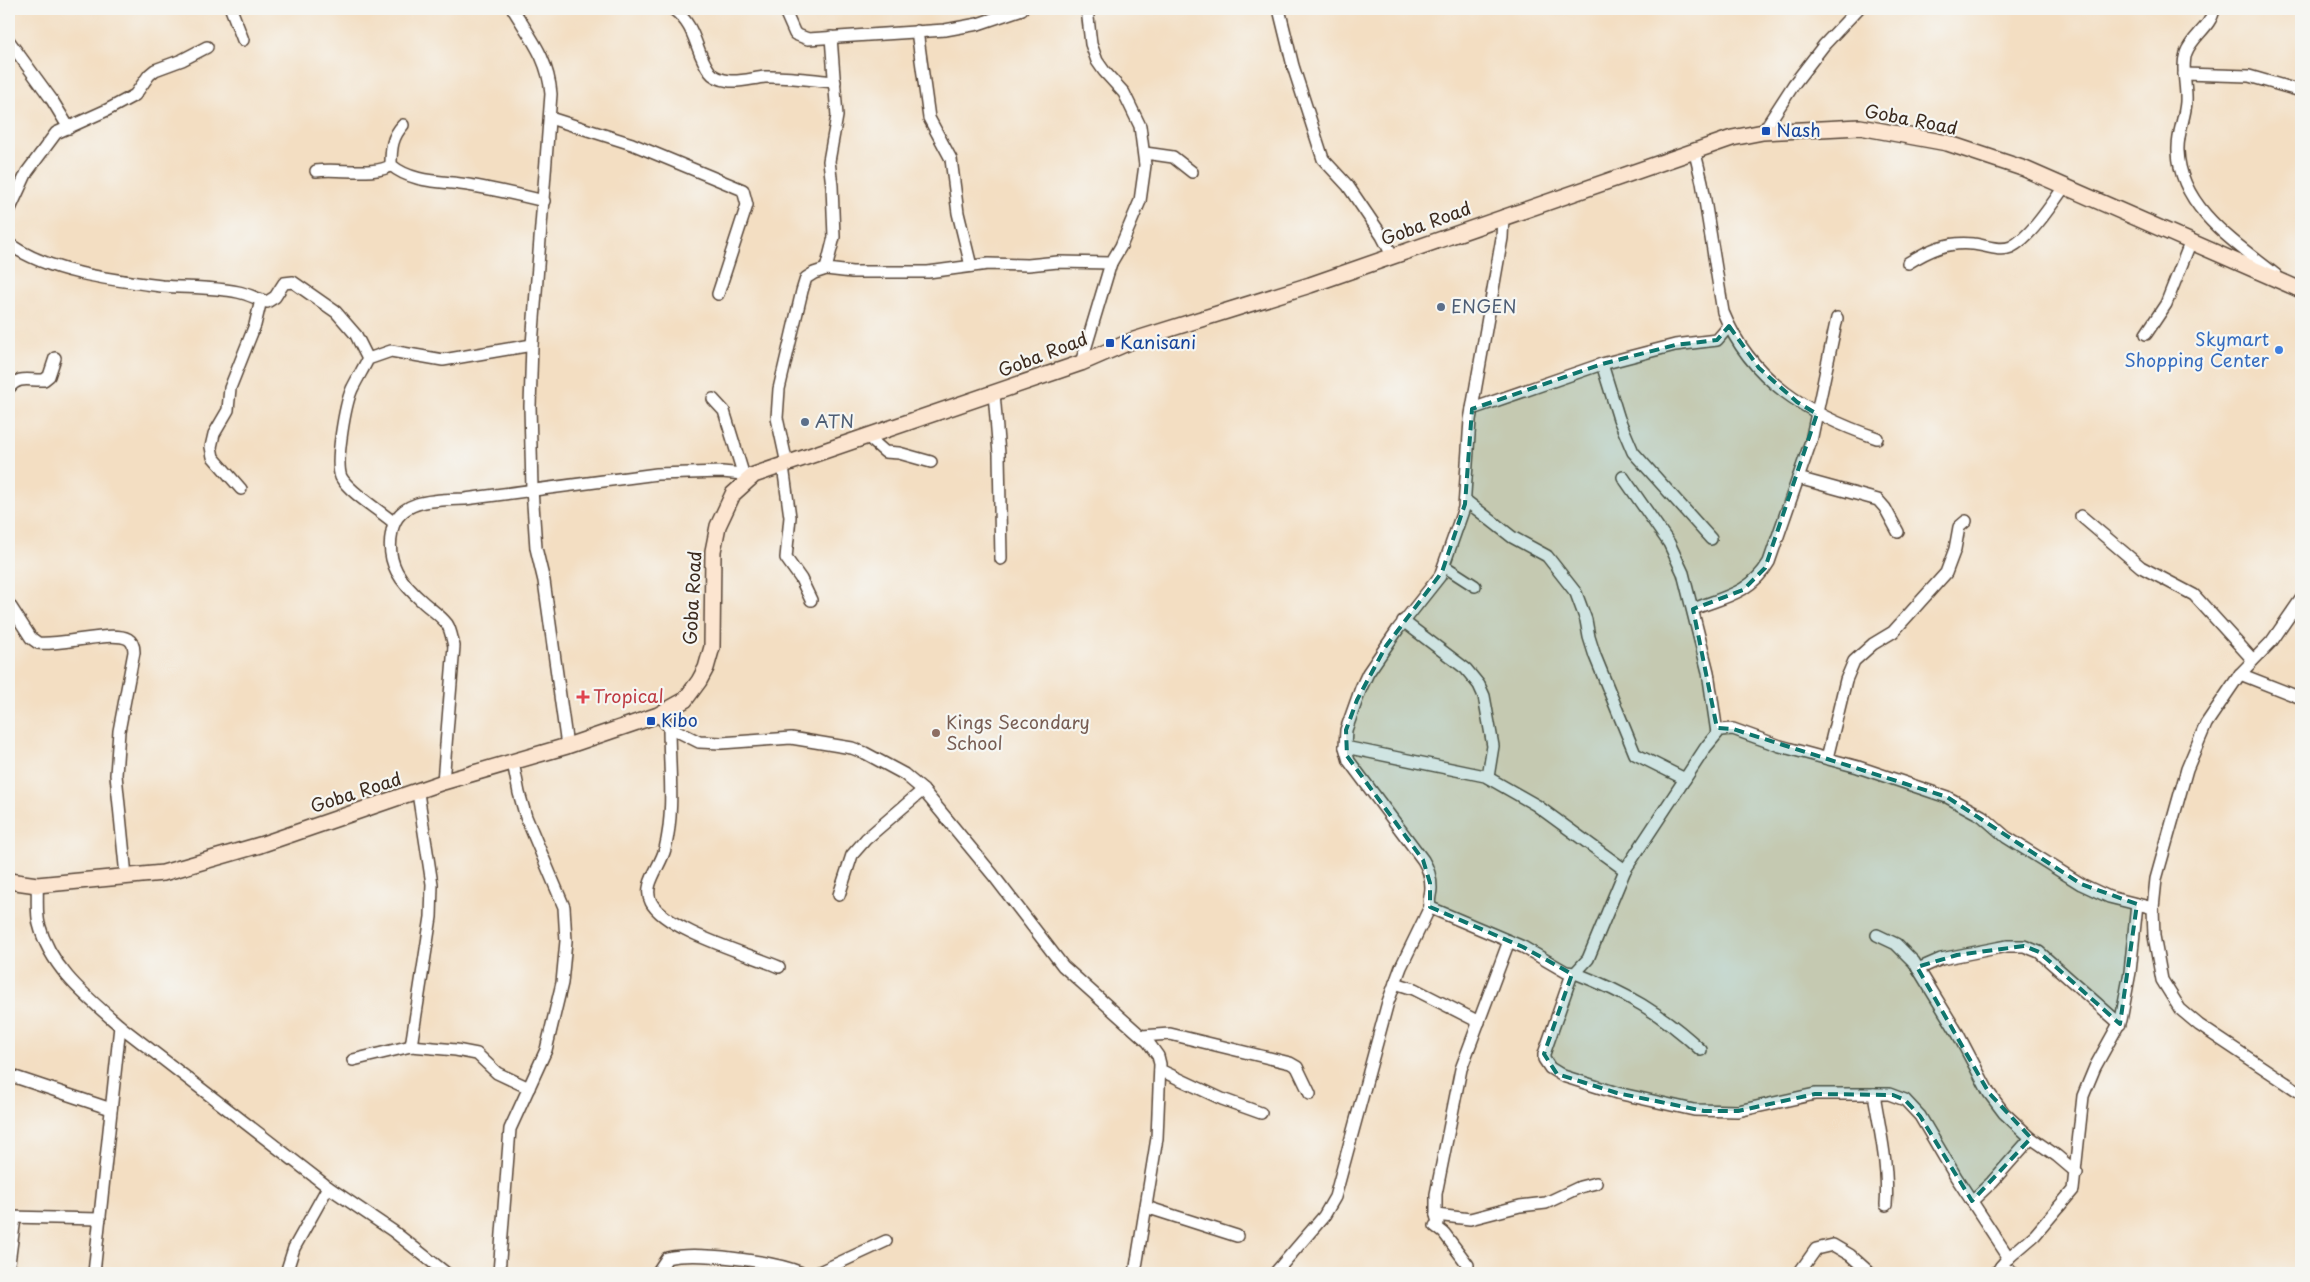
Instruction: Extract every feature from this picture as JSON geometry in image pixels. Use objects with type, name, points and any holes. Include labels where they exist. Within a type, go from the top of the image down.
[{"type":"main road","name":"Goba Road","points":[[9,881],[37,885],[163,873],[418,793],[443,782],[566,746],[658,715],[685,700],[700,681],[706,668],[712,647],[713,551],[718,526],[733,494],[749,474],[785,465],[868,438],[1081,363],[1134,340],[1393,256],[1503,216],[1695,152],[1718,142],[1763,132],[1860,127],[1947,143],[2025,169],[2301,290]]},
{"type":"street","points":[[230,9],[244,40]]},
{"type":"street","points":[[513,9],[542,55],[549,73],[550,118],[532,346],[530,406],[532,489],[536,548],[544,581],[566,746]]},
{"type":"street","points":[[673,9],[682,17],[696,36],[705,63],[710,72],[717,77],[733,81],[785,77],[835,82]]},
{"type":"street","points":[[784,9],[789,24],[798,37],[808,39],[945,30],[978,24],[1022,9]]},
{"type":"street","points":[[1081,363],[1111,263],[1121,246],[1140,201],[1145,177],[1140,126],[1127,98],[1097,61],[1091,44],[1087,9]]},
{"type":"street","points":[[1280,9],[1293,66],[1323,159],[1348,186],[1382,236],[1393,256]]},
{"type":"street","points":[[1763,132],[1812,60],[1858,9]]},
{"type":"street","points":[[2214,9],[2208,24],[2187,51],[2184,74],[2186,105],[2178,150],[2188,191],[2216,224],[2284,282]]},
{"type":"street","points":[[916,31],[929,118],[951,159],[958,213],[971,266]]},
{"type":"street","points":[[826,269],[834,237],[829,161],[837,121],[831,37]]},
{"type":"street","points":[[9,41],[52,100],[69,128]]},
{"type":"street","points":[[9,212],[27,172],[56,133],[107,110],[135,94],[155,70],[182,60],[207,47]]},
{"type":"street","points":[[2184,74],[2249,76],[2301,91]]},
{"type":"street","points":[[550,118],[632,144],[743,190],[747,205],[718,294]]},
{"type":"street","points":[[392,165],[393,138],[403,125]]},
{"type":"street","points":[[1695,152],[1702,182],[1722,304],[1729,326],[1758,368],[1796,402],[1817,414],[1877,438]]},
{"type":"street","points":[[1144,154],[1173,157],[1192,172]]},
{"type":"street","points":[[392,165],[407,175],[419,179],[467,185],[544,201]]},
{"type":"street","points":[[316,171],[348,169],[381,171],[392,165]]},
{"type":"street","points":[[1908,263],[1934,248],[1947,244],[1972,244],[2000,249],[2010,247],[2046,212],[2064,187]]},
{"type":"street","points":[[1278,1272],[1324,1216],[1336,1198],[1395,983],[1430,907],[1430,883],[1423,860],[1349,761],[1345,747],[1347,725],[1365,680],[1404,621],[1437,581],[1444,566],[1465,500],[1472,409],[1502,238],[1503,216]]},
{"type":"street","points":[[2146,334],[2166,304],[2191,241]]},
{"type":"street","points":[[9,244],[24,255],[55,268],[162,286],[222,290],[240,293],[261,300],[271,301],[288,281],[299,283],[336,312],[356,335],[368,358]]},
{"type":"street","points":[[811,600],[801,579],[786,558],[790,520],[778,418],[779,389],[804,283],[810,275],[826,269],[852,272],[928,272],[971,266],[1028,265],[1058,262],[1111,263]]},
{"type":"street","points":[[241,489],[213,457],[211,447],[214,434],[228,410],[230,388],[255,325],[261,300]]},
{"type":"street","points":[[1693,609],[1743,590],[1758,578],[1771,557],[1811,441],[1837,318]]},
{"type":"street","points":[[1472,409],[1602,364],[1675,345],[1717,340],[1729,326]]},
{"type":"street","points":[[393,522],[348,485],[342,477],[339,467],[346,410],[352,389],[368,358],[391,352],[443,360],[532,346]]},
{"type":"street","points":[[9,388],[13,383],[24,378],[44,380],[49,376],[55,358]]},
{"type":"street","points":[[1602,364],[1630,447],[1712,538]]},
{"type":"street","points":[[994,394],[1000,454],[1001,559]]},
{"type":"street","points":[[443,782],[454,646],[444,621],[422,601],[393,566],[389,546],[393,522],[407,507],[434,501],[465,499],[657,474],[749,474],[724,411],[713,399]]},
{"type":"street","points":[[868,438],[886,452],[899,453],[931,462]]},
{"type":"street","points":[[1623,477],[1676,555],[1693,609],[1708,672],[1717,733]]},
{"type":"street","points":[[1798,478],[1878,500],[1885,508],[1898,532]]},
{"type":"street","points":[[1465,500],[1512,537],[1547,556],[1568,581],[1582,607],[1595,656],[1635,754],[1686,779]]},
{"type":"street","points":[[2081,516],[2147,571],[2194,595],[2253,660]]},
{"type":"street","points":[[1828,758],[1844,688],[1854,661],[1873,644],[1893,632],[1946,573],[1955,549],[1959,527],[1966,521]]},
{"type":"street","points":[[1444,566],[1475,586]]},
{"type":"street","points":[[2301,599],[2272,642],[2240,674],[2206,724],[2187,769],[2156,879],[2153,908],[2154,936],[2162,980],[2180,1009],[2199,1025],[2301,1093]]},
{"type":"street","points":[[9,604],[31,638],[38,643],[116,636],[129,639],[132,643],[134,652],[119,731],[116,775],[126,876]]},
{"type":"street","points":[[1404,621],[1466,669],[1479,685],[1484,696],[1493,746],[1488,777]]},
{"type":"street","points":[[2240,674],[2301,698]]},
{"type":"street","points":[[658,715],[669,727],[692,741],[709,744],[791,738],[852,748],[904,774],[923,790],[993,875],[1063,966],[1142,1036],[1158,1056],[1160,1070],[1157,1138],[1135,1273]]},
{"type":"street","points":[[669,727],[670,827],[664,853],[648,888],[650,900],[656,910],[668,919],[702,937],[779,967]]},
{"type":"street","points":[[2013,1273],[2002,1266],[1972,1201],[1913,1106],[1905,1100],[1893,1095],[1815,1094],[1748,1110],[1704,1111],[1617,1093],[1563,1076],[1550,1068],[1544,1059],[1544,1054],[1573,973],[1588,958],[1625,870],[1717,733],[1722,729],[1733,729],[1780,746],[1828,758],[1947,797],[1982,816],[2006,837],[2081,884],[2109,897],[2153,908]]},
{"type":"street","points":[[1345,747],[1488,777],[1536,805],[1625,870]]},
{"type":"street","points":[[499,1273],[510,1129],[542,1058],[555,1017],[562,983],[566,924],[564,908],[519,794],[513,762]]},
{"type":"street","points":[[839,895],[850,858],[856,850],[923,790]]},
{"type":"street","points":[[411,1046],[431,917],[432,884],[418,793]]},
{"type":"street","points":[[37,885],[39,922],[46,946],[58,966],[91,1000],[120,1026],[328,1187],[393,1231],[446,1273]]},
{"type":"street","points":[[2002,1266],[2036,1235],[2069,1198],[2073,1190],[2084,1090],[2120,1024],[2130,972],[2137,904]]},
{"type":"street","points":[[1430,907],[1509,941],[1573,973],[1620,991],[1647,1007],[1701,1050]]},
{"type":"street","points":[[1877,935],[1902,949],[1918,969],[1958,1034],[1989,1093],[2004,1113],[2031,1138],[2057,1156],[2076,1173]]},
{"type":"street","points":[[1468,1264],[1444,1233],[1435,1226],[1438,1223],[1436,1194],[1448,1146],[1460,1076],[1509,941]]},
{"type":"street","points":[[1918,969],[1942,958],[2007,946],[2024,946],[2039,952],[2120,1024]]},
{"type":"street","points":[[1395,983],[1414,989],[1479,1022]]},
{"type":"street","points":[[94,1273],[120,1026]]},
{"type":"street","points":[[1142,1036],[1170,1034],[1290,1063],[1297,1067],[1310,1094]]},
{"type":"street","points":[[353,1060],[411,1046],[475,1053],[497,1073],[529,1088]]},
{"type":"street","points":[[1160,1070],[1215,1096],[1261,1113]]},
{"type":"street","points":[[9,1075],[111,1109]]},
{"type":"street","points":[[1874,1094],[1883,1146],[1887,1189],[1886,1204]]},
{"type":"street","points":[[1972,1201],[1992,1182],[2031,1138]]},
{"type":"street","points":[[1436,1215],[1470,1219],[1520,1206],[1546,1203],[1580,1187],[1596,1183]]},
{"type":"street","points":[[286,1273],[294,1248],[328,1187]]},
{"type":"street","points":[[1146,1207],[1237,1236]]},
{"type":"street","points":[[9,1263],[12,1217],[100,1220]]},
{"type":"street","points":[[817,1273],[886,1241]]},
{"type":"street","points":[[1799,1273],[1816,1249],[1832,1245],[1850,1255],[1870,1273]]},
{"type":"street","points":[[657,1273],[667,1258],[684,1255],[776,1264],[802,1273]]},
{"type":"highlighted area","points":[[1729,326],[1759,368],[1797,402],[1817,414],[1765,568],[1743,590],[1693,609],[1717,728],[1733,729],[1947,797],[2081,884],[2137,904],[2120,1024],[2039,952],[2024,946],[1957,955],[1917,967],[1989,1093],[2031,1138],[1972,1201],[1920,1116],[1905,1100],[1893,1095],[1815,1094],[1738,1111],[1704,1111],[1617,1093],[1557,1074],[1544,1054],[1572,974],[1523,947],[1430,907],[1430,883],[1423,860],[1347,756],[1346,730],[1357,700],[1386,646],[1442,572],[1465,504],[1472,409],[1602,364],[1675,345],[1717,340]]},
{"type":"place","name":"Nash","points":[[1766,131]]},
{"type":"place","name":"ENGEN","points":[[1441,307]]},
{"type":"place","name":"Kanisani","points":[[1110,343]]},
{"type":"place","name":"Skymart Shopping Center","points":[[2279,350]]},
{"type":"place","name":"ATN","points":[[805,422]]},
{"type":"place","name":"Tropical","points":[[583,697]]},
{"type":"place","name":"Kibo","points":[[651,721]]},
{"type":"place","name":"Kings Secondary School","points":[[936,733]]}]
